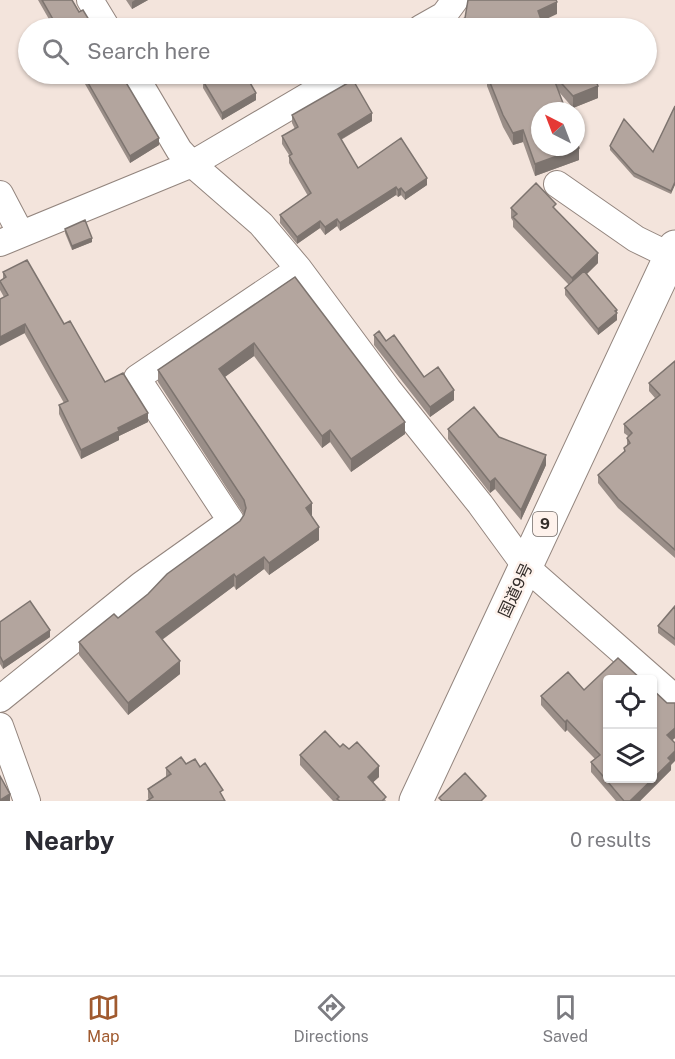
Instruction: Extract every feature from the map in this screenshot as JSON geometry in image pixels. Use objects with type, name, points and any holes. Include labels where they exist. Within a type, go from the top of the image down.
[{"type":"highway","name":"国道9号","points":[[416,801],[673,252]]},
{"type":"street","points":[[90,0],[101,18]]},
{"type":"street","points":[[439,18],[444,15],[455,0]]},
{"type":"street","points":[[140,84],[179,150],[261,224],[299,269],[388,389],[480,504],[526,567],[675,698]]},
{"type":"street","points":[[0,194],[10,239],[192,164],[328,84]]},
{"type":"street","points":[[557,184],[636,238],[673,252]]},
{"type":"street","points":[[0,699],[141,585],[231,521],[137,378],[299,269]]},
{"type":"street","points":[[0,726],[27,801]]},
{"type":"building","points":[[42,0],[72,0],[79,12],[83,10],[88,18],[52,18]]},
{"type":"building","points":[[468,0],[556,0],[557,2],[538,11],[540,18],[465,18]]},
{"type":"building","points":[[89,84],[127,84],[159,138],[130,156]]},
{"type":"building","points":[[205,84],[251,84],[256,93],[222,113]]},
{"type":"building","points":[[346,84],[355,84],[372,113],[338,134],[358,168],[401,138],[427,178],[405,193],[401,188],[398,190],[396,187],[340,223],[337,219],[325,227],[320,221],[297,237],[280,215],[311,193],[289,156],[292,154],[282,136],[298,127],[292,115]]},
{"type":"building","points":[[491,84],[556,84],[563,102],[531,102],[531,153],[523,130],[513,133]]},
{"type":"building","points":[[562,84],[597,84],[598,86],[573,96]]},
{"type":"building","points":[[675,106],[675,182],[671,191],[634,173],[610,146],[624,119],[653,152]]},
{"type":"building","points":[[532,156],[557,156],[535,164]]},
{"type":"building","points":[[536,183],[556,204],[553,207],[598,253],[572,278],[513,217],[517,214],[511,208]]},
{"type":"building","points":[[85,220],[92,238],[72,246],[65,229]]},
{"type":"building","points":[[27,260],[64,324],[70,321],[105,382],[123,373],[148,413],[81,450],[59,405],[68,401],[25,324],[0,337],[0,299],[8,295],[0,281],[6,277],[3,272]]},
{"type":"building","points":[[584,271],[617,310],[615,311],[617,313],[598,329],[565,288]]},
{"type":"building","points":[[295,277],[405,422],[351,459],[330,430],[322,436],[254,343],[219,369],[312,503],[306,508],[319,527],[269,563],[264,557],[236,577],[234,574],[156,632],[180,661],[128,703],[79,642],[114,614],[118,618],[148,594],[167,574],[240,521],[246,508],[244,500],[158,370]]},
{"type":"building","points":[[379,331],[386,341],[394,335],[424,377],[438,367],[454,390],[430,407],[374,335]]},
{"type":"building","points":[[675,361],[675,550],[618,499],[598,475],[625,451],[624,448],[630,443],[627,438],[632,433],[624,424],[660,395],[649,383]]},
{"type":"building","points":[[474,407],[499,437],[546,455],[521,510],[495,478],[490,482],[448,429]]},
{"type":"building","points":[[30,601],[50,630],[3,662],[0,656],[0,622]]},
{"type":"building","points":[[675,606],[675,639],[658,626]]},
{"type":"building","points":[[618,658],[637,675],[603,675],[603,776],[591,762],[600,755],[541,696],[568,672],[584,690]]},
{"type":"building","points":[[657,694],[667,703],[675,703],[675,728],[667,735],[675,743],[675,751],[668,758],[671,761],[657,775]]},
{"type":"building","points":[[325,731],[340,747],[343,744],[349,749],[357,742],[379,766],[368,777],[386,797],[382,801],[340,801],[337,799],[339,797],[300,755]]},
{"type":"building","points":[[181,757],[186,764],[195,759],[200,767],[205,763],[223,790],[220,792],[225,801],[147,801],[153,797],[148,789],[171,774],[166,768]]},
{"type":"building","points":[[465,773],[486,796],[481,801],[442,801],[439,798]]},
{"type":"building","points":[[0,776],[10,794],[0,800]]},
{"type":"building","points":[[609,783],[648,783],[630,801],[624,801]]}]
